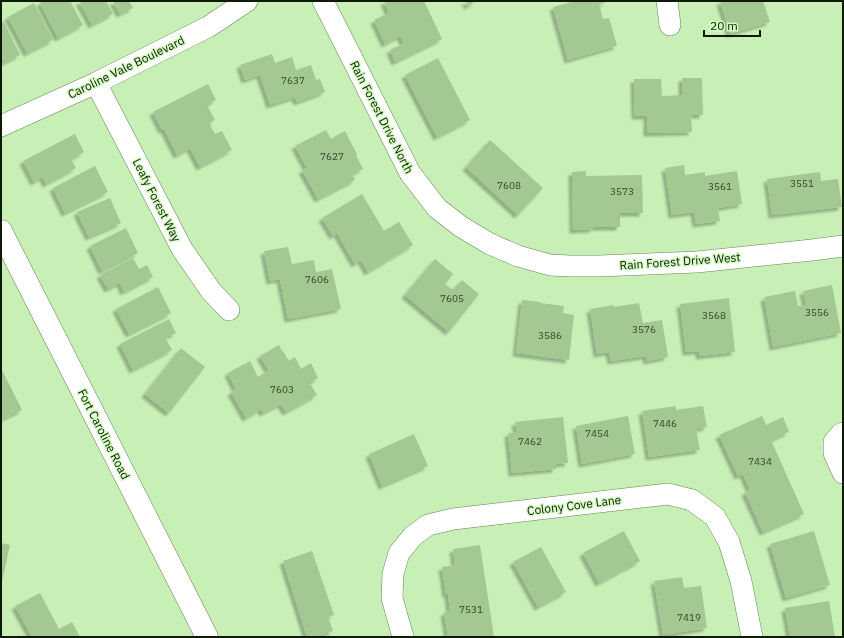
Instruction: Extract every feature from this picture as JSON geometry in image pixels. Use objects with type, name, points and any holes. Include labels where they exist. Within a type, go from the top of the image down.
[{"type":"street","name":"Caroline Vale Boulevard","points":[[1,126],[96,83],[208,27],[247,1]]},
{"type":"street","name":"Rain Forest Drive North","points":[[323,1],[410,174],[437,208],[460,226],[490,244],[518,256]]},
{"type":"street","points":[[667,1],[670,25]]},
{"type":"street","name":"Leafy Forest Way","points":[[96,83],[182,249],[211,291],[229,310]]},
{"type":"street","name":"Fort Caroline Road","points":[[1,231],[207,637]]},
{"type":"street","name":"Rain Forest Drive West","points":[[518,256],[550,264],[599,266],[697,262],[843,246]]},
{"type":"street","points":[[843,433],[834,442],[834,453],[843,473]]},
{"type":"street","name":"Colony Cove Lane","points":[[403,637],[392,598],[393,574],[399,554],[413,536],[428,525],[452,519],[668,494],[692,500],[715,517],[729,542],[741,581],[752,637]]},
{"type":"building","points":[[43,1],[70,1],[83,25],[58,38],[40,3]]},
{"type":"building","points":[[79,1],[106,1],[113,14],[92,25]]},
{"type":"building","points":[[113,1],[129,1],[133,8],[120,14]]},
{"type":"building","points":[[384,1],[424,1],[442,39],[395,62],[390,50],[404,43],[400,36],[385,44],[374,20],[389,13]]},
{"type":"building","points":[[465,1],[476,1],[468,6]]},
{"type":"building","points":[[575,1],[604,1],[605,3],[599,4],[603,19],[609,18],[617,46],[568,60],[553,7]]},
{"type":"building","points":[[720,1],[763,1],[770,22],[730,34]]},
{"type":"building","points":[[34,3],[53,40],[27,53],[8,17]]},
{"type":"building","points":[[4,22],[20,55],[1,64],[1,23]]},
{"type":"building","points":[[272,54],[275,63],[292,57],[296,70],[311,65],[316,80],[320,79],[325,92],[297,102],[295,97],[270,105],[260,75],[245,80],[240,65]]},
{"type":"building","points":[[438,58],[470,120],[437,137],[405,75]]},
{"type":"building","points":[[682,78],[702,78],[703,115],[691,115],[692,132],[647,133],[647,116],[635,116],[634,79],[661,79],[662,96],[682,95]]},
{"type":"building","points":[[208,84],[216,100],[207,105],[215,120],[209,123],[215,134],[222,131],[232,150],[200,167],[190,148],[177,155],[164,129],[162,130],[153,112]]},
{"type":"building","points":[[326,130],[331,139],[345,131],[363,169],[352,174],[355,180],[318,199],[302,170],[307,168],[295,146]]},
{"type":"building","points":[[75,134],[84,152],[71,159],[76,168],[46,184],[43,177],[34,182],[23,161]]},
{"type":"building","points":[[490,140],[543,188],[518,215],[466,167]]},
{"type":"building","points":[[684,165],[685,175],[705,172],[705,176],[737,171],[742,204],[718,208],[720,221],[696,224],[694,212],[672,215],[665,168]]},
{"type":"building","points":[[95,166],[108,192],[65,213],[53,188]]},
{"type":"building","points":[[586,171],[586,176],[642,175],[643,213],[620,213],[620,227],[593,227],[593,229],[573,230],[572,172]]},
{"type":"building","points":[[820,172],[821,181],[838,179],[842,207],[772,215],[767,179]]},
{"type":"building","points":[[362,194],[384,231],[399,222],[413,245],[368,272],[361,260],[355,264],[337,233],[333,236],[322,218]]},
{"type":"building","points":[[110,198],[121,223],[89,237],[77,212]]},
{"type":"building","points":[[126,228],[138,253],[102,271],[90,246]]},
{"type":"building","points":[[288,247],[292,264],[314,260],[316,272],[332,269],[341,309],[288,319],[280,279],[270,281],[264,251]]},
{"type":"building","points":[[133,258],[139,269],[147,265],[153,277],[124,292],[120,283],[108,289],[100,275]]},
{"type":"building","points":[[435,259],[453,274],[445,284],[453,290],[462,280],[479,294],[449,332],[405,295]]},
{"type":"building","points":[[832,285],[841,333],[773,347],[764,297],[795,291],[798,306],[806,305],[803,291]]},
{"type":"building","points":[[158,287],[171,313],[129,334],[116,309]]},
{"type":"building","points":[[729,298],[735,352],[699,356],[699,351],[686,352],[680,304]]},
{"type":"building","points":[[522,300],[564,306],[563,313],[574,315],[569,360],[516,353]]},
{"type":"building","points":[[639,303],[643,323],[662,320],[668,357],[647,361],[646,356],[611,361],[609,352],[597,354],[590,309]]},
{"type":"building","points":[[169,319],[176,333],[165,338],[172,350],[133,370],[120,344]]},
{"type":"building","points":[[279,345],[289,361],[295,357],[301,369],[311,363],[318,378],[310,383],[317,395],[286,412],[281,404],[263,413],[261,409],[246,418],[231,392],[236,389],[228,373],[250,361],[258,377],[269,371],[260,356]]},
{"type":"building","points":[[181,348],[205,367],[169,413],[145,394]]},
{"type":"building","points":[[1,368],[22,410],[1,420]]},
{"type":"building","points":[[676,406],[676,410],[703,406],[707,427],[696,429],[700,450],[649,457],[642,411]]},
{"type":"building","points":[[628,416],[635,454],[582,464],[576,426]]},
{"type":"building","points":[[762,416],[766,425],[783,417],[789,432],[771,440],[804,514],[763,532],[745,492],[750,490],[743,474],[738,476],[719,435]]},
{"type":"building","points":[[563,417],[568,463],[556,464],[556,469],[512,473],[508,433],[517,432],[515,422]]},
{"type":"building","points":[[414,434],[428,466],[382,486],[369,454]]},
{"type":"building","points":[[624,531],[640,561],[599,583],[583,553]]},
{"type":"building","points":[[814,531],[830,585],[786,598],[770,544]]},
{"type":"building","points":[[1,543],[10,545],[2,582],[1,582]]},
{"type":"building","points":[[480,545],[494,637],[448,637],[444,612],[450,611],[442,567],[455,565],[453,549]]},
{"type":"building","points":[[541,547],[566,592],[538,607],[513,562]]},
{"type":"building","points":[[312,551],[334,615],[328,617],[333,631],[314,637],[307,637],[283,561]]},
{"type":"building","points":[[682,577],[684,588],[701,586],[707,628],[663,635],[654,581]]},
{"type":"building","points":[[40,593],[59,629],[72,622],[80,637],[32,637],[15,606]]},
{"type":"building","points":[[829,601],[835,637],[790,637],[785,608]]}]
